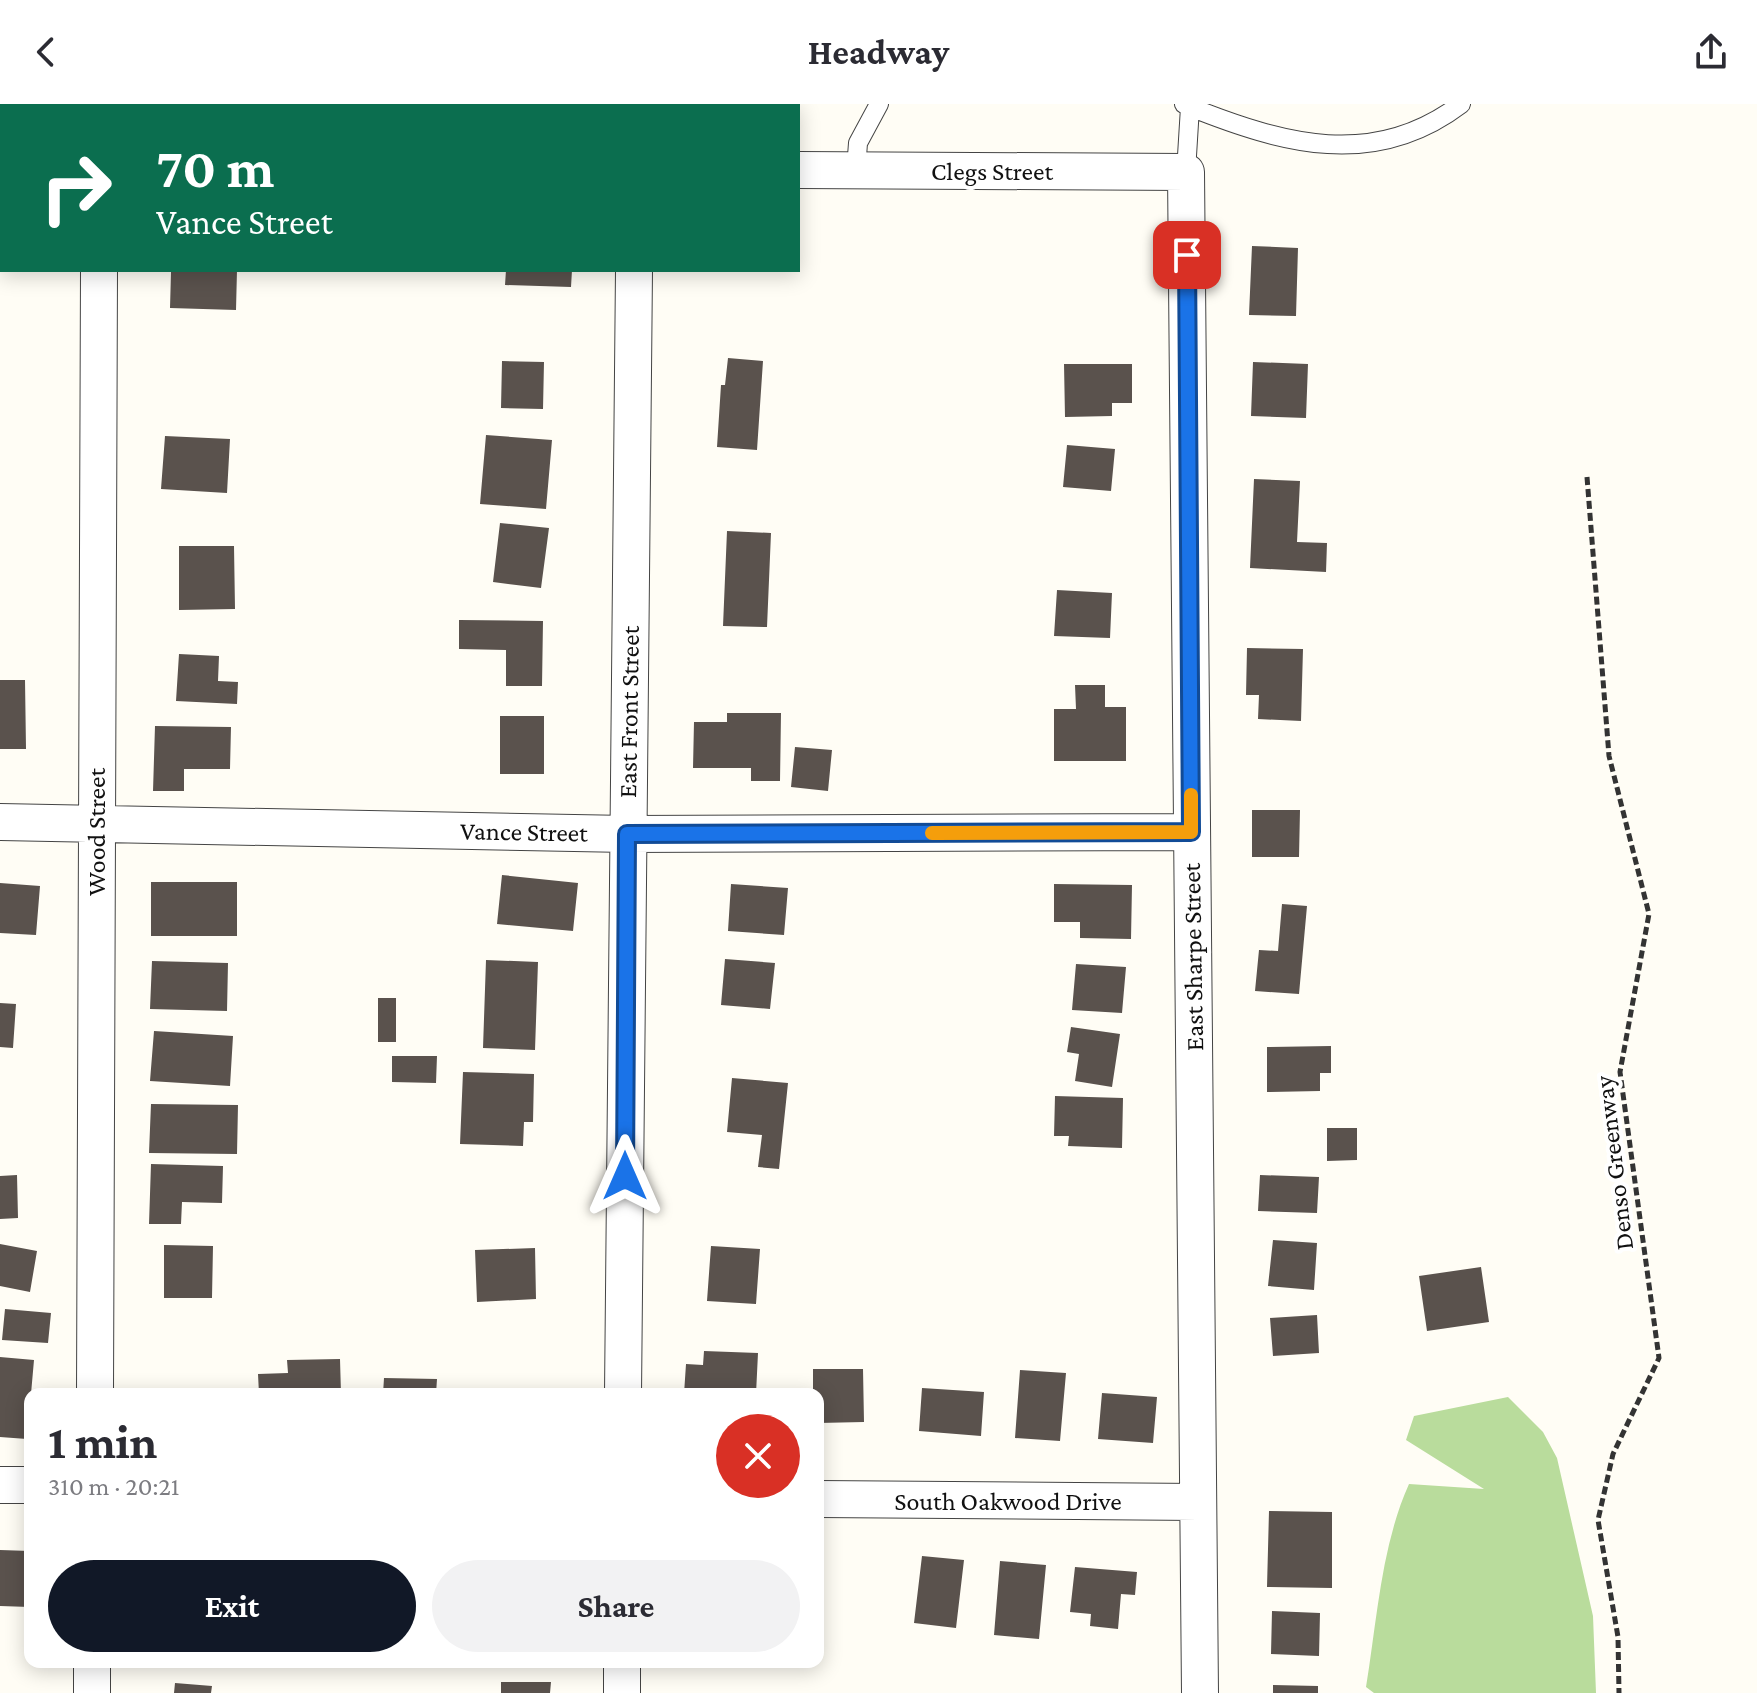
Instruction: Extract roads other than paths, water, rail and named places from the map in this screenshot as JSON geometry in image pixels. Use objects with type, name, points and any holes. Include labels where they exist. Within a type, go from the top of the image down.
[{"type":"street","name":"Clegs Street","points":[[800,170],[1186,172]]},
{"type":"street","name":"East Sharpe Street","points":[[1186,172],[1200,1693]]},
{"type":"street","name":"Wood Street","points":[[95,1388],[99,272]]},
{"type":"street","name":"East Front Street","points":[[623,1388],[634,272]]},
{"type":"street","name":"Vance Street","points":[[0,822],[627,834],[1191,832]]},
{"type":"street","points":[[0,1485],[24,1485]]},
{"type":"street","name":"South Oakwood Drive","points":[[824,1499],[1198,1502]]},
{"type":"street","points":[[92,1668],[92,1693]]},
{"type":"street","points":[[622,1668],[622,1693]]},
{"type":"lane","points":[[856,170],[858,143],[879,104]]},
{"type":"lane","points":[[1186,172],[1187,106],[1239,126],[1330,146],[1370,145],[1411,133],[1461,104]]}]
